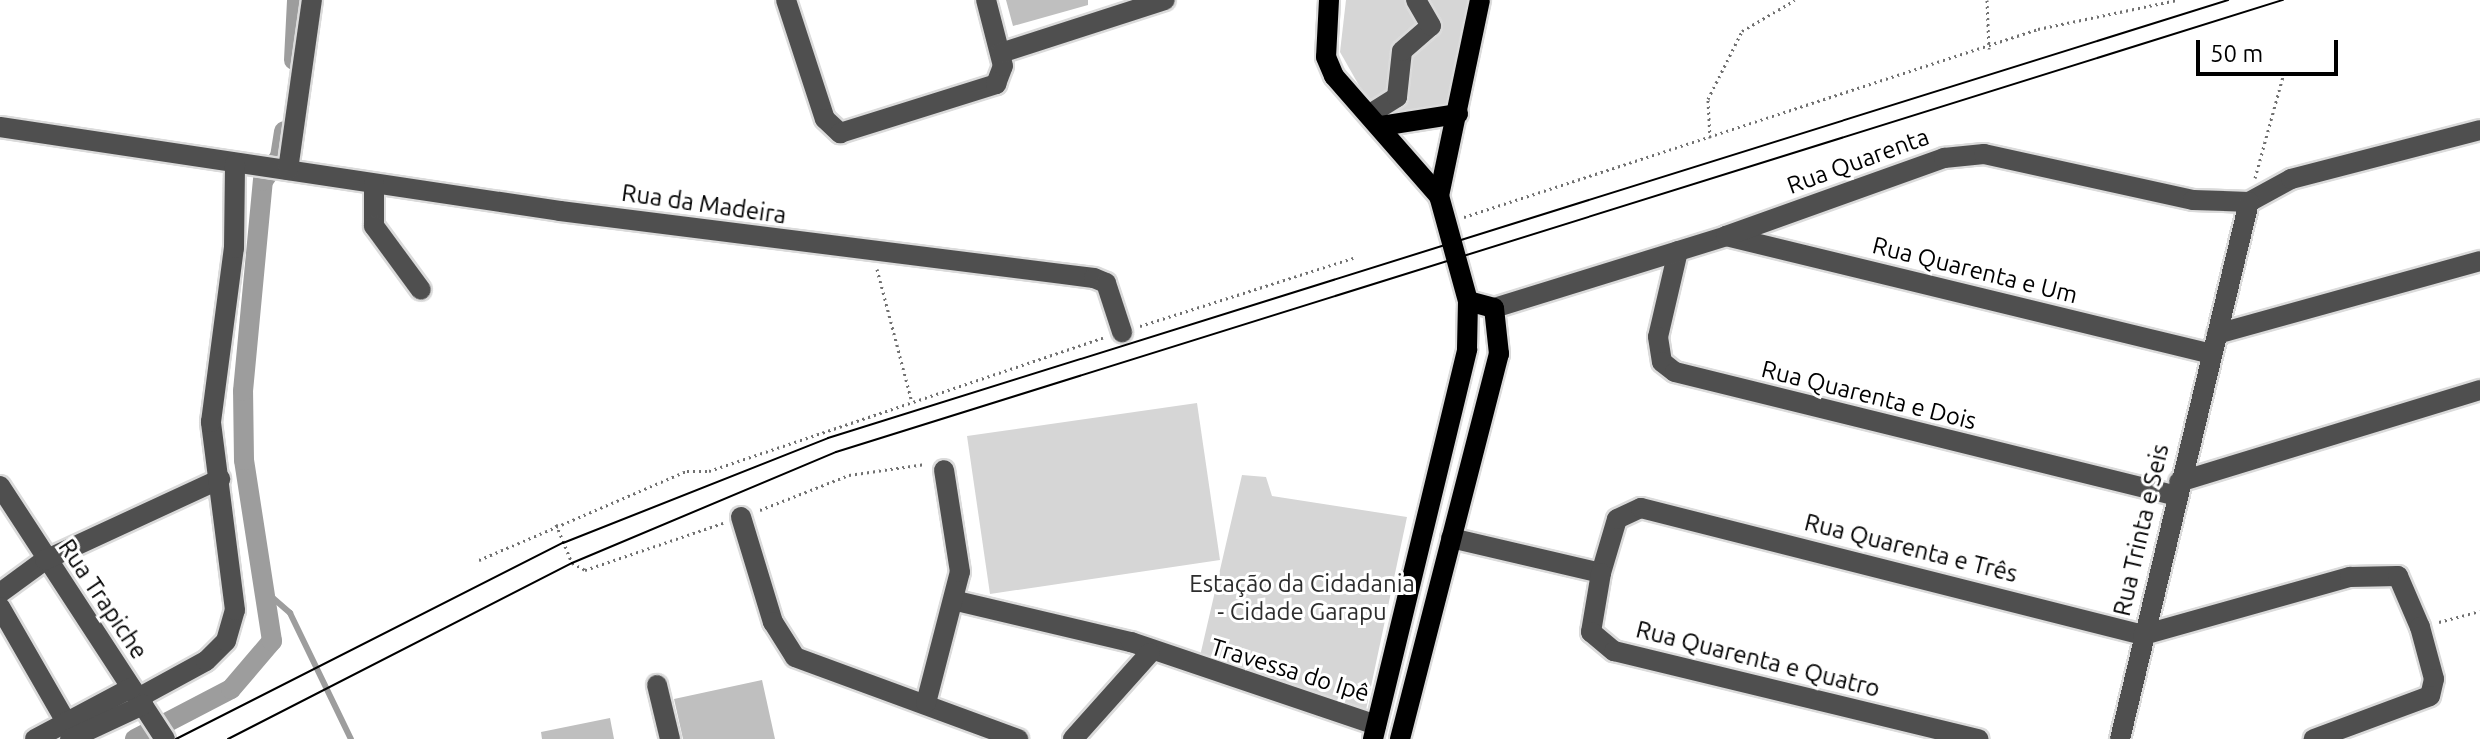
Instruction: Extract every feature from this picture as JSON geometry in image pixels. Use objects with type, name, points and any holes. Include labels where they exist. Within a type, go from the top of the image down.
[{"type":"main road","points":[[1329,0],[1326,57],[1439,196]]},
{"type":"main road","points":[[1375,732],[1467,349],[1468,301],[1439,196],[1480,0]]},
{"type":"main road","points":[[1376,120],[1458,114]]},
{"type":"main road","points":[[1400,739],[1499,354],[1494,308],[1468,301]]},
{"type":"main road","points":[[1409,581],[1439,587]]},
{"type":"street","points":[[284,170],[312,0]]},
{"type":"street","points":[[786,0],[825,119],[840,133],[996,84],[1001,53],[986,0]]},
{"type":"street","points":[[1001,53],[1165,0]]},
{"type":"street","points":[[1376,120],[1397,97],[1402,51],[1431,26],[1416,0]]},
{"type":"street","name":"Rua da Madeira","points":[[0,127],[374,184],[875,253],[1100,279],[1122,332]]},
{"type":"street","points":[[2249,202],[2291,179],[2480,130]]},
{"type":"street","name":"Rua Quarenta","points":[[1494,308],[1726,236],[1963,155],[2193,200],[2249,202]]},
{"type":"street","points":[[35,739],[68,731],[140,701],[206,661],[226,641],[234,575],[211,422],[234,248],[239,165]]},
{"type":"street","points":[[374,184],[374,226],[421,290]]},
{"type":"street","name":"Rua Trinta e Seis","points":[[2120,739],[2249,202]]},
{"type":"street","name":"Rua Quarenta e Um","points":[[1726,236],[2214,344]]},
{"type":"street","name":"Rua Quarenta e Dois","points":[[1678,251],[1658,337],[1662,362],[1675,372],[2178,489]]},
{"type":"street","points":[[2214,344],[2480,261]]},
{"type":"street","points":[[2178,489],[2480,390]]},
{"type":"street","points":[[926,703],[957,601],[944,470]]},
{"type":"street","points":[[0,593],[45,560],[220,479]]},
{"type":"street","name":"Rua Trapiche","points":[[0,486],[45,560],[163,736]]},
{"type":"street","name":"Rua Quarenta e Três","points":[[1601,573],[1617,519],[1641,508],[2143,635],[2350,577],[2398,576],[2420,627]]},
{"type":"street","points":[[741,517],[782,644],[818,668],[926,703],[1018,739]]},
{"type":"street","points":[[1451,538],[1601,573]]},
{"type":"street","name":"Rua Quarenta e Quatro","points":[[1601,573],[1591,632],[1614,651],[1979,739]]},
{"type":"street","name":"Travessa do Ipê","points":[[957,601],[1131,642],[1150,653],[1375,732]]},
{"type":"street","points":[[0,607],[68,731]]},
{"type":"street","points":[[2314,739],[2430,696],[2434,679],[2420,627]]},
{"type":"street","points":[[1073,739],[1150,653]]},
{"type":"street","points":[[657,685],[670,739]]},
{"type":"path","points":[[1710,138],[1708,99],[1742,31],[1795,0]]},
{"type":"path","points":[[1987,0],[1989,49]]},
{"type":"path","points":[[1445,223],[1989,49],[2064,21],[2177,0]]},
{"type":"path","points":[[2249,202],[2284,73]]},
{"type":"path","points":[[875,253],[911,399]]},
{"type":"path","points":[[479,560],[602,502],[911,399],[1353,258]]},
{"type":"path","points":[[2420,627],[2480,611]]},
{"type":"green space","points":[[1346,0],[1476,0],[1448,107],[1402,115],[1365,96],[1340,52]]},
{"type":"green space","points":[[1197,403],[1220,560],[990,594],[967,436]]},
{"type":"green space","name":"Estação da Cidadania - Cidade Garapu","points":[[1242,475],[1266,477],[1272,496],[1407,517],[1366,710],[1215,667],[1200,656]]},
{"type":"building","points":[[1006,0],[1088,0],[1088,5],[1013,26]]},
{"type":"building","points":[[762,680],[775,739],[683,739],[674,699]]},
{"type":"building","points":[[610,718],[614,739],[542,739],[541,732]]},
{"type":"waterway","points":[[294,60],[297,0]]},
{"type":"waterway","points":[[135,739],[231,689],[272,641],[244,460],[243,391],[263,181],[280,157],[284,131]]},
{"type":"waterway","points":[[266,592],[290,613],[351,739]]},
{"type":"tram line","points":[[176,739],[563,543],[828,438],[2228,0]]},
{"type":"tram line","points":[[228,739],[572,563],[836,452],[2283,0]]}]
